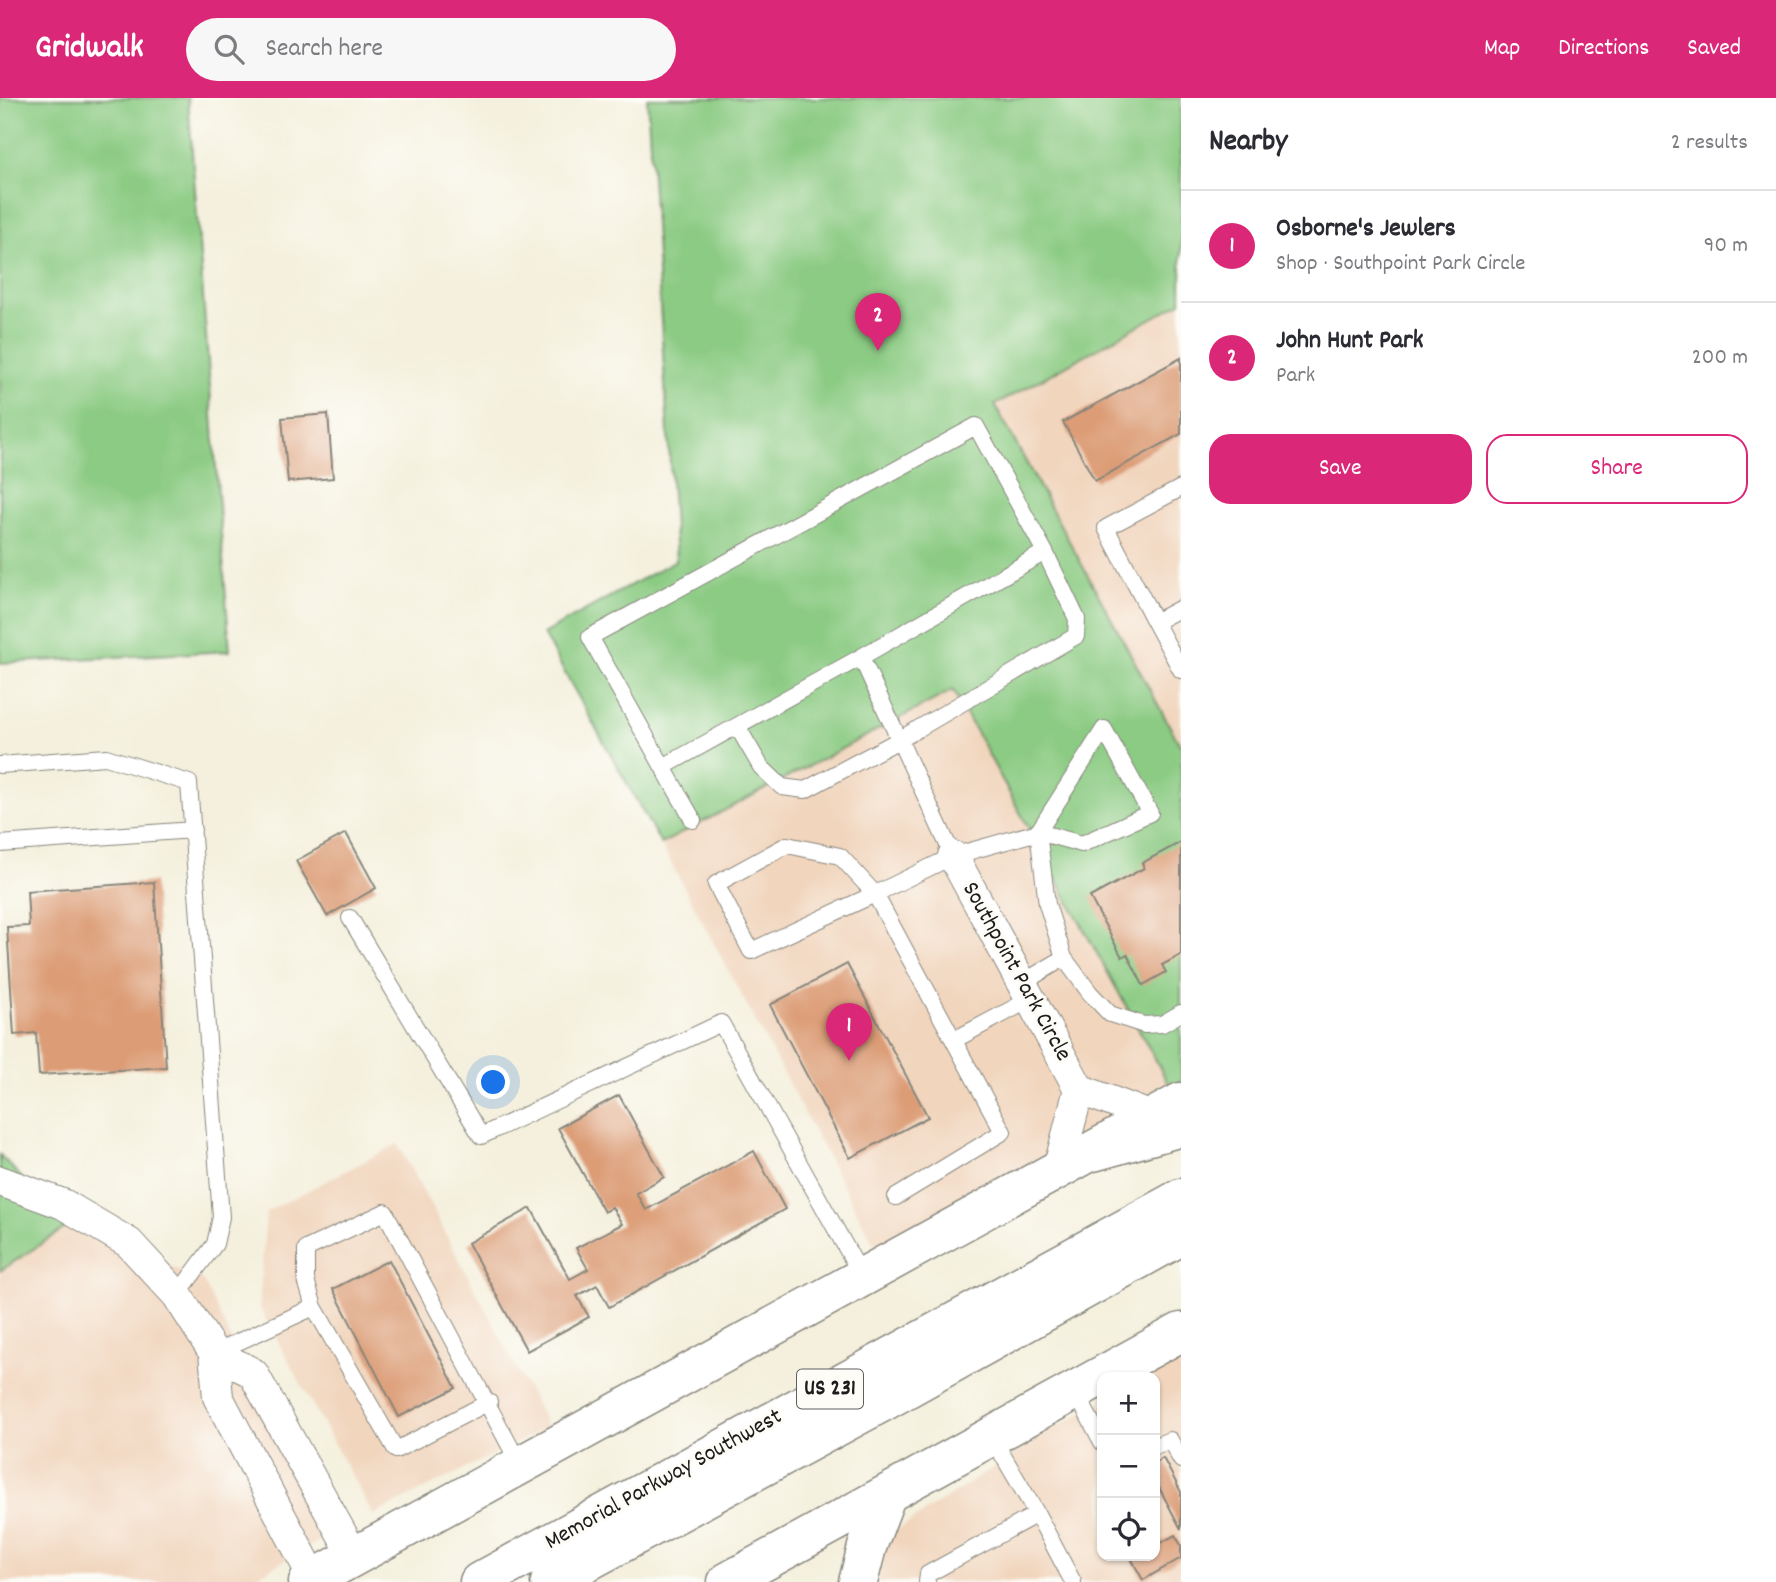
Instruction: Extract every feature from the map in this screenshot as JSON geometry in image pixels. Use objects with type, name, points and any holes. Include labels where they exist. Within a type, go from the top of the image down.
[{"type":"main road","points":[[311,1580],[1058,1170],[1171,1115]]},
{"type":"main road","name":"Memorial Parkway Southwest","points":[[479,1582],[1181,1198]]},
{"type":"main road","name":"Memorial Parkway Southwest","points":[[550,1582],[883,1402],[1181,1236]]},
{"type":"main road","points":[[726,1582],[1181,1332]]},
{"type":"main road","points":[[858,1582],[867,1547],[887,1494]]},
{"type":"street","name":"Southpoint Park Circle","points":[[953,856],[1079,1088]]},
{"type":"street","points":[[1058,1170],[1079,1088],[1171,1115]]},
{"type":"street","points":[[0,1181],[63,1204],[129,1244],[177,1295],[214,1353],[218,1398],[311,1580]]},
{"type":"street","points":[[214,1353],[253,1373],[354,1556]]},
{"type":"lane","points":[[692,820],[590,637],[976,426],[1045,552],[1077,619],[1076,636],[899,740],[805,790],[782,787],[768,774],[737,726]]},
{"type":"lane","points":[[1181,488],[1106,528],[1181,670]]},
{"type":"lane","points":[[663,767],[1045,552]]},
{"type":"lane","points":[[1155,622],[1181,608]]},
{"type":"lane","points":[[861,657],[953,856]]},
{"type":"lane","points":[[896,1197],[1003,1132],[875,894],[840,856],[787,845],[716,884],[751,951],[875,894],[953,856],[1038,832],[1082,844],[1150,813],[1104,729],[1038,832],[1047,904],[1064,958],[1090,993],[1110,1014],[1144,1026],[1163,1024],[1181,1013]]},
{"type":"lane","points":[[0,765],[106,757],[189,783],[221,1217],[215,1244],[177,1295]]},
{"type":"lane","points":[[0,844],[193,830]]},
{"type":"lane","points":[[350,918],[481,1136],[721,1023],[863,1278]]},
{"type":"lane","points":[[954,1040],[1026,991],[1064,958]]},
{"type":"lane","points":[[489,1402],[396,1450],[314,1307],[306,1280],[306,1249],[385,1212],[489,1402],[520,1465]]},
{"type":"lane","points":[[214,1353],[314,1307]]},
{"type":"lane","points":[[1075,1391],[1098,1435]]},
{"type":"lane","points":[[992,1437],[1073,1582]]},
{"type":"lane","points":[[1160,1444],[1170,1440],[1181,1460]]},
{"type":"lane","points":[[927,1582],[928,1574],[1037,1514]]},
{"type":"shaded area","points":[[1181,302],[1181,747],[995,405]]},
{"type":"shaded area","points":[[953,689],[1172,1090],[875,1246],[661,844]]},
{"type":"shaded area","points":[[398,1144],[548,1427],[373,1515],[259,1307],[266,1212]]},
{"type":"shaded area","points":[[68,1226],[202,1279],[327,1537],[246,1582],[0,1582],[0,1271]]},
{"type":"shaded area","points":[[1181,1354],[1181,1582],[878,1582],[888,1536],[1050,1431],[1097,1404],[1097,1561],[1160,1561],[1160,1372],[1150,1372]]},
{"type":"green space","points":[[0,98],[188,98],[230,651],[0,663]]},
{"type":"green space","points":[[647,98],[1181,98],[1181,302],[995,405],[1181,747],[1181,1085],[1172,1090],[953,690],[661,844],[543,634],[676,560]]},
{"type":"green space","points":[[0,1155],[68,1226],[0,1271]]},
{"type":"building","points":[[1181,358],[1181,434],[1095,481],[1063,422]]},
{"type":"building","points":[[328,414],[333,478],[288,482],[282,418]]},
{"type":"building","points":[[346,833],[376,888],[327,916],[296,861]]},
{"type":"building","points":[[1181,842],[1181,955],[1162,965],[1166,972],[1143,985],[1127,954],[1122,957],[1090,897],[1144,868],[1142,863]]},
{"type":"building","points":[[154,882],[166,1067],[39,1075],[36,1033],[14,1035],[7,927],[29,926],[27,891]]},
{"type":"building","points":[[847,964],[928,1117],[850,1158],[770,1005]]},
{"type":"building","points":[[619,1095],[664,1177],[636,1193],[646,1210],[754,1151],[785,1209],[609,1307],[597,1285],[577,1296],[589,1317],[527,1351],[468,1243],[531,1208],[570,1279],[588,1269],[576,1248],[622,1224],[612,1207],[604,1212],[558,1128]]},
{"type":"building","points":[[389,1260],[456,1388],[399,1417],[333,1289]]},
{"type":"building","points":[[1163,1458],[1181,1492],[1181,1529],[1160,1489],[1160,1460]]},
{"type":"building","points":[[1175,1535],[1181,1545],[1181,1558],[1143,1580],[1133,1561],[1160,1561],[1160,1543]]},
{"type":"place","name":"John Hunt Park","points":[[878,351]]},
{"type":"place","name":"Osborne's Jewlers","points":[[849,1061]]}]
